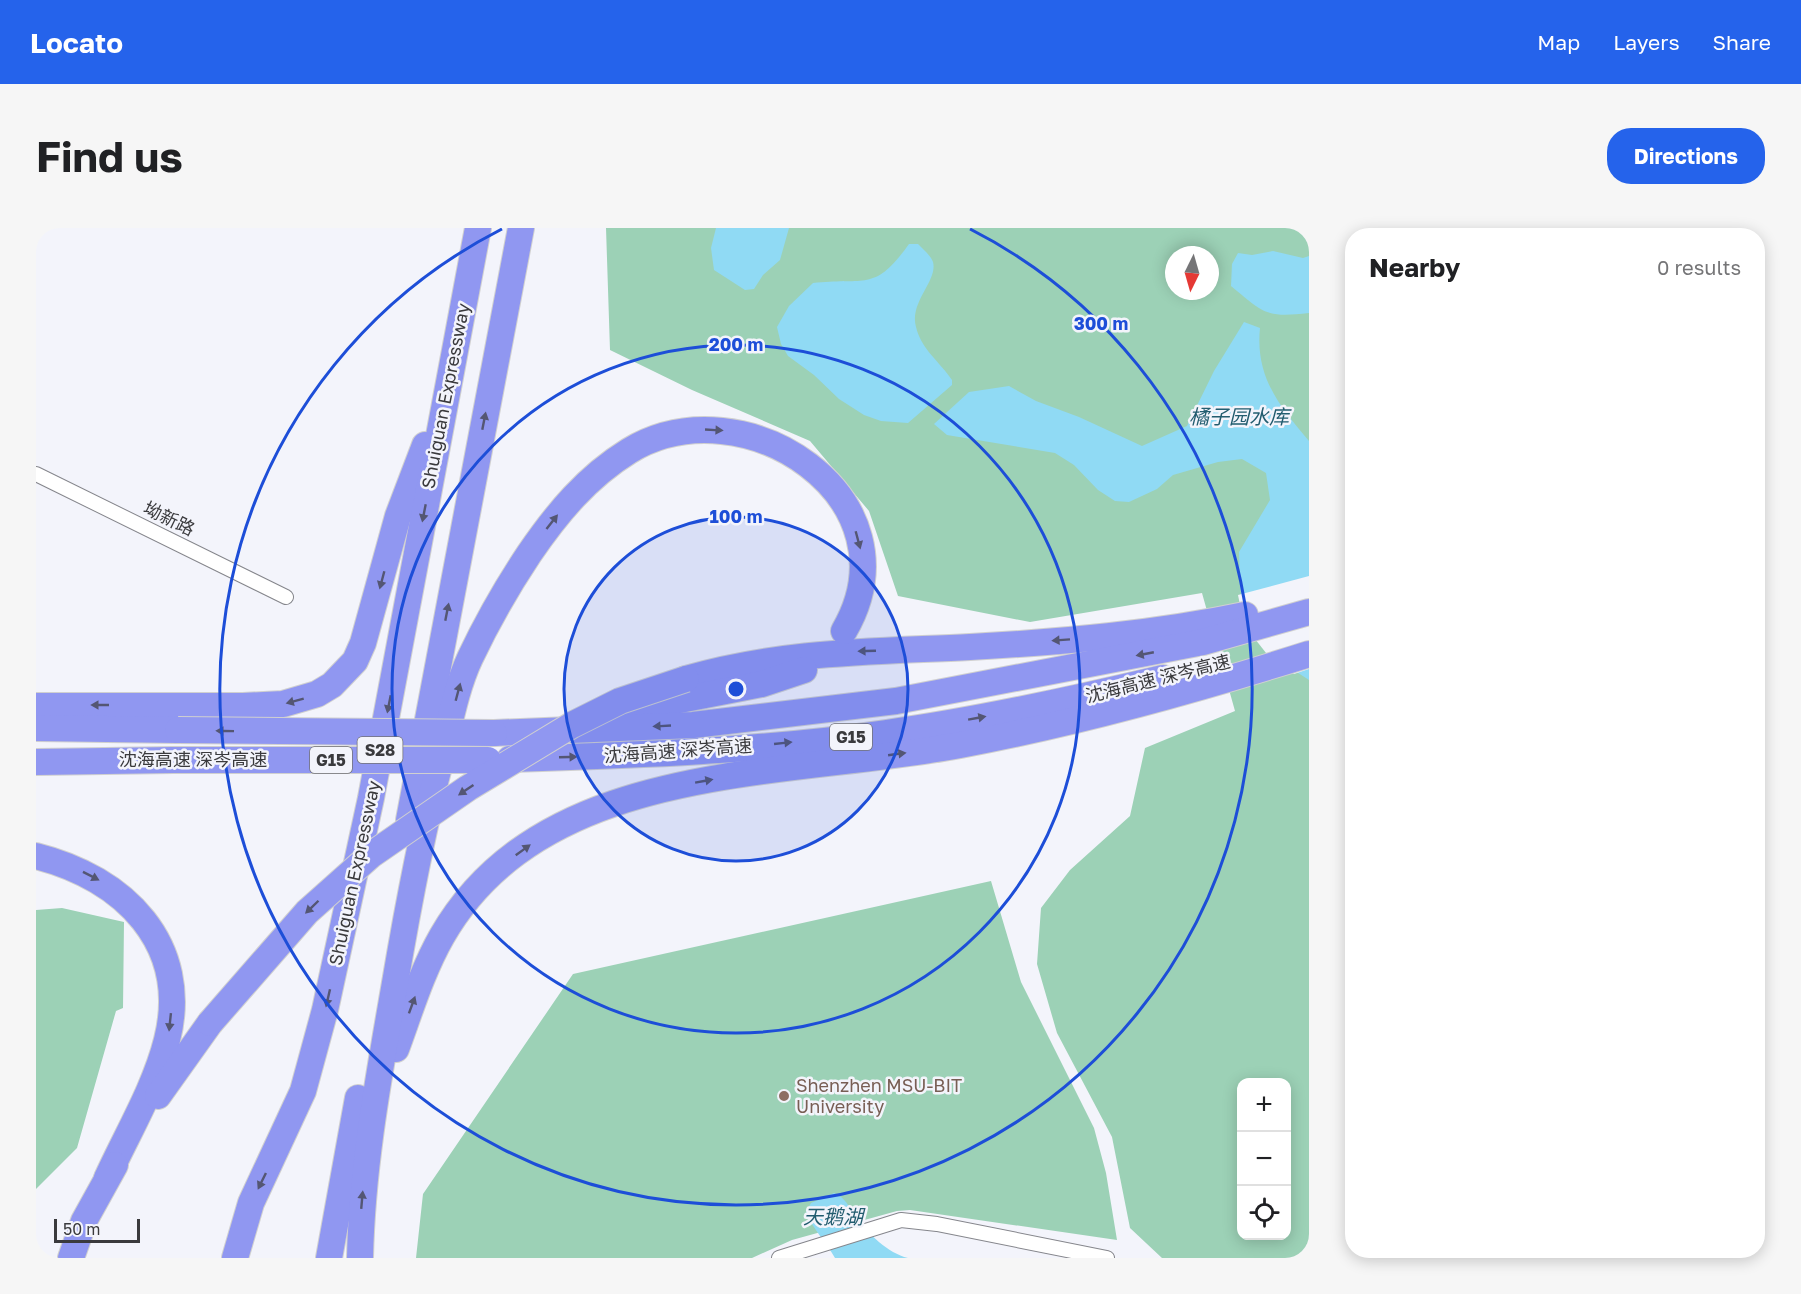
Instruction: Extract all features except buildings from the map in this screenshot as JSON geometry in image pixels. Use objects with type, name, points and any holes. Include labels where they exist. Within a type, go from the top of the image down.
[{"type":"highway","name":"Shuiguan Expressway","points":[[235,1258],[251,1203],[303,1091],[325,1010],[371,798],[478,228]]},
{"type":"highway","name":"S28","points":[[329,1258],[444,627],[521,228]]},
{"type":"highway","points":[[36,706],[263,706],[300,700],[332,685],[355,661],[363,644],[398,516],[448,386]]},
{"type":"highway","points":[[360,1258],[360,1218],[372,1120],[419,844],[459,684],[505,591],[549,525],[590,479],[631,450],[653,438],[691,429],[729,431],[766,440],[799,458],[829,483],[841,498],[857,532],[861,550],[861,584],[857,603],[844,631]]},
{"type":"highway","points":[[107,1178],[168,1079],[210,1023],[239,986],[307,912],[371,855],[468,788],[562,731],[620,701],[686,679],[776,658],[1203,633],[1252,613],[1309,597]]},
{"type":"highway","name":"沈海高速 深岑高速","points":[[36,728],[500,733],[693,725],[896,701],[1203,633],[1309,612]]},
{"type":"highway","name":"沈海高速 深岑高速","points":[[36,762],[488,760],[698,752],[886,733],[1209,676],[1309,638]]},
{"type":"highway","points":[[372,1120],[427,967],[442,935],[460,909],[481,885],[528,845],[584,814],[618,801],[695,783],[958,746],[1209,676],[1309,654]]},
{"type":"highway","points":[[500,733],[734,690],[788,677],[804,670]]},
{"type":"highway","points":[[36,855],[70,866],[114,889],[128,901],[152,931],[166,964],[171,1003],[166,1042],[158,1067],[107,1178],[84,1221],[70,1258]]},
{"type":"street","name":"坳新路","points":[[36,474],[286,597]]},
{"type":"street","points":[[779,1258],[874,1226],[901,1220],[925,1222],[1107,1258]]},
{"type":"green space","points":[[606,228],[1309,228],[1309,1258],[1162,1258],[1130,1228],[1112,1137],[1057,1033],[1037,964],[1041,908],[1070,870],[1130,816],[1145,748],[1235,711],[1202,593],[1030,622],[898,596],[869,511],[810,441],[692,390],[610,350]]},
{"type":"green space","name":"Shenzhen MSU-BIT University","points":[[991,881],[1021,982],[1094,1128],[1106,1173],[1117,1240],[910,1210],[897,1211],[792,1240],[752,1258],[416,1258],[423,1194],[573,974]]},
{"type":"green space","points":[[62,908],[124,922],[123,1008],[116,1011],[77,1148],[36,1189],[36,910]]},
{"type":"water","points":[[716,228],[789,228],[780,260],[763,275],[754,289],[745,290],[714,270],[711,248]]},
{"type":"water","points":[[909,244],[918,244],[933,262],[931,277],[916,309],[918,335],[952,380],[952,385],[908,423],[881,421],[864,415],[839,399],[814,375],[788,356],[781,344],[777,327],[789,306],[813,283],[868,280],[887,270]]},
{"type":"water","points":[[1273,251],[1303,258],[1309,256],[1309,313],[1283,315],[1266,312],[1231,286],[1232,264],[1238,253],[1252,255]]},
{"type":"water","name":"橘子园水库","points":[[1244,322],[1260,328],[1259,345],[1265,376],[1279,403],[1309,441],[1309,680],[1272,656],[1246,624],[1240,587],[1239,552],[1270,500],[1266,473],[1242,459],[1218,462],[1173,475],[1157,489],[1129,502],[1115,501],[1098,490],[1074,465],[1055,453],[947,435],[934,424],[969,392],[1009,386],[1036,401],[1079,417],[1142,446],[1187,426],[1214,371]]},
{"type":"water","name":"天鹅湖","points":[[834,1193],[844,1200],[872,1236],[893,1252],[908,1258],[835,1258],[806,1212],[811,1203]]},
{"type":"pier","points":[[1309,576],[1309,669],[1294,674],[1270,658],[1244,625],[1238,595]]},
{"type":"place","name":"Shenzhen MSU-BIT University","points":[[784,1096]]}]
